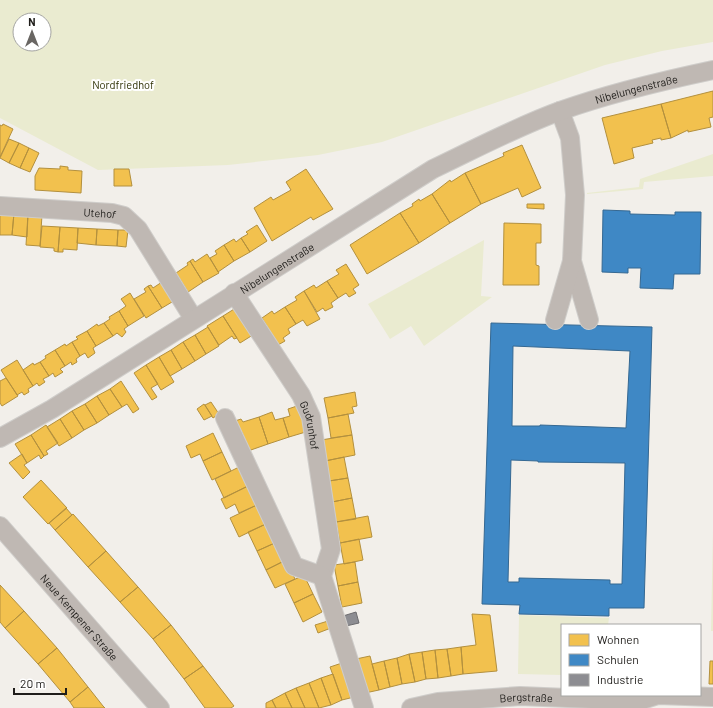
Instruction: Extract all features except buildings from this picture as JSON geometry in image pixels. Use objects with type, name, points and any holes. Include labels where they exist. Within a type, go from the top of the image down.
[{"type":"street","name":"Nibelungenstraße","points":[[0,438],[52,409],[193,318],[433,169],[499,137],[560,111],[638,86],[713,70]]},
{"type":"street","points":[[555,320],[572,261],[574,195],[570,138],[560,111]]},
{"type":"street","name":"Utehof","points":[[0,206],[112,213],[124,216],[138,229],[193,318]]},
{"type":"street","points":[[572,261],[589,320]]},
{"type":"street","name":"Gudrunhof","points":[[234,293],[301,395],[311,417],[331,549],[322,576]]},
{"type":"street","points":[[225,418],[294,566],[322,576],[364,708]]},
{"type":"street","name":"Neue Kempener Straße","points":[[0,526],[160,708]]},
{"type":"street","name":"Bergstraße","points":[[411,708],[438,702],[520,696],[639,701],[655,696]]},
{"type":"street","points":[[658,696],[658,708]]},
{"type":"street","name":"Bergstraße","points":[[686,696],[713,697]]},
{"type":"green space","name":"Nordfriedhof","points":[[0,0],[713,0],[713,42],[662,51],[605,65],[382,142],[318,155],[228,165],[98,170],[0,118]]},
{"type":"green space","points":[[713,154],[713,176],[644,182],[643,189],[587,194],[639,187],[640,179]]},
{"type":"green space","points":[[484,240],[481,296],[492,297],[424,346],[411,326],[390,339],[368,304]]},
{"type":"green space","points":[[713,530],[713,631],[711,631]]},
{"type":"green space","points":[[519,615],[609,618],[608,624],[561,624],[561,675],[518,674]]}]
